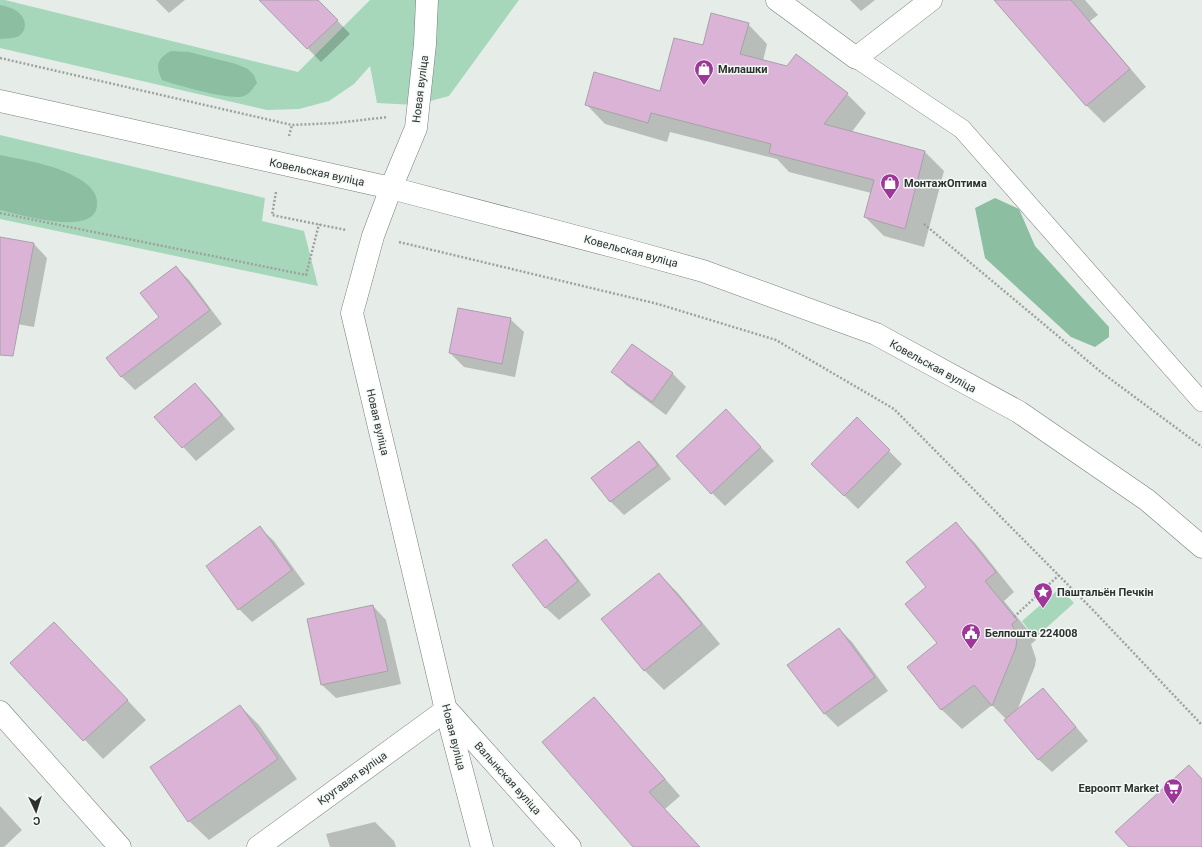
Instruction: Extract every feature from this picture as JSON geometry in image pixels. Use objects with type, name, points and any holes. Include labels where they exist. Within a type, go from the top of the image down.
[{"type":"street","name":"Новая вуліца","points":[[428,0],[416,128],[373,236],[352,313],[446,710],[482,847]]},
{"type":"street","points":[[777,0],[856,58],[931,0]]},
{"type":"street","name":"Ковельская вуліца","points":[[0,101],[282,165],[391,188],[703,271],[876,334],[1019,412],[1147,500],[1202,547]]},
{"type":"street","name":"Кругавая вуліца","points":[[258,847],[446,710]]},
{"type":"street","name":"Валынская вуліца","points":[[446,710],[570,847]]},
{"type":"street","points":[[0,712],[120,847]]},
{"type":"lane","points":[[856,58],[962,129],[1202,402]]},
{"type":"path","points":[[0,58],[292,125],[336,123],[417,114]]},
{"type":"path","points":[[292,125],[272,215],[373,236],[658,304],[776,340],[894,409],[1059,575],[1202,725]]},
{"type":"path","points":[[0,213],[306,275],[319,224]]},
{"type":"path","points":[[924,224],[1101,372],[1202,447]]},
{"type":"path","points":[[1014,617],[1059,575]]},
{"type":"green space","points":[[0,0],[298,72],[370,0],[519,0],[449,96],[415,105],[377,103],[370,66],[354,84],[329,101],[299,109],[267,110],[0,48]]},
{"type":"green space","points":[[0,5],[14,9],[23,17],[25,27],[24,31],[19,36],[0,39]]},
{"type":"green space","points":[[171,51],[189,52],[236,64],[248,69],[254,75],[257,83],[248,94],[238,97],[204,92],[162,80],[158,66],[160,60]]},
{"type":"green space","points":[[0,135],[265,198],[262,221],[304,231],[318,286],[0,219]]},
{"type":"green space","points":[[0,155],[33,162],[65,171],[75,176],[84,182],[95,195],[97,205],[93,215],[84,220],[70,222],[38,219],[0,210]]},
{"type":"green space","points":[[995,198],[1019,209],[1035,246],[1109,327],[1109,337],[1095,347],[1071,337],[985,258],[975,208]]},
{"type":"green space","points":[[1060,588],[1074,603],[1035,638],[1022,621]]},
{"type":"building","points":[[259,0],[318,0],[338,20],[307,49]]},
{"type":"building","points":[[994,0],[1071,0],[1130,69],[1086,106]]},
{"type":"building","points":[[711,13],[749,23],[740,54],[787,66],[796,54],[848,93],[824,124],[925,151],[905,229],[864,217],[874,180],[769,153],[771,144],[651,113],[648,123],[585,105],[594,72],[660,91],[674,38],[703,45]]},
{"type":"building","points":[[0,237],[34,243],[13,356],[0,355]]},
{"type":"building","points":[[176,266],[210,310],[121,377],[106,358],[159,317],[140,293]]},
{"type":"building","points":[[458,308],[511,318],[502,364],[449,353]]},
{"type":"building","points":[[632,344],[673,373],[652,402],[611,372]]},
{"type":"building","points":[[195,383],[222,415],[182,448],[154,417]]},
{"type":"building","points":[[726,409],[761,447],[711,494],[676,456]]},
{"type":"building","points":[[857,417],[890,450],[844,496],[811,464]]},
{"type":"building","points":[[639,441],[658,465],[610,502],[591,478]]},
{"type":"building","points":[[956,522],[996,572],[985,581],[1017,620],[1012,624],[1017,638],[1016,647],[992,706],[974,685],[941,710],[907,667],[937,643],[905,604],[926,587],[906,562]]},
{"type":"building","points":[[260,526],[292,570],[238,610],[206,566]]},
{"type":"building","points":[[546,539],[578,581],[545,608],[512,565]]},
{"type":"building","points":[[659,573],[702,624],[644,671],[601,619]]},
{"type":"building","points":[[373,605],[388,671],[321,685],[307,619]]},
{"type":"building","points":[[54,622],[128,700],[83,741],[10,663]]},
{"type":"building","points":[[839,628],[875,677],[824,714],[787,665]]},
{"type":"building","points":[[1043,688],[1076,727],[1038,760],[1004,720]]},
{"type":"building","points":[[594,697],[665,779],[649,792],[700,847],[633,847],[542,742]]},
{"type":"building","points":[[240,705],[278,759],[188,822],[150,767]]},
{"type":"building","name":"Евроопт Market","points":[[1189,765],[1202,779],[1202,847],[1129,847],[1115,832]]},
{"type":"place","name":"Милашки","points":[[704,86]]},
{"type":"place","name":"МонтажОптима","points":[[890,200]]},
{"type":"place","name":"Паштальён Печкін","points":[[1043,609]]},
{"type":"place","name":"Белпошта 224008","points":[[971,650]]},
{"type":"place","name":"Евроопт Market","points":[[1173,805]]}]
